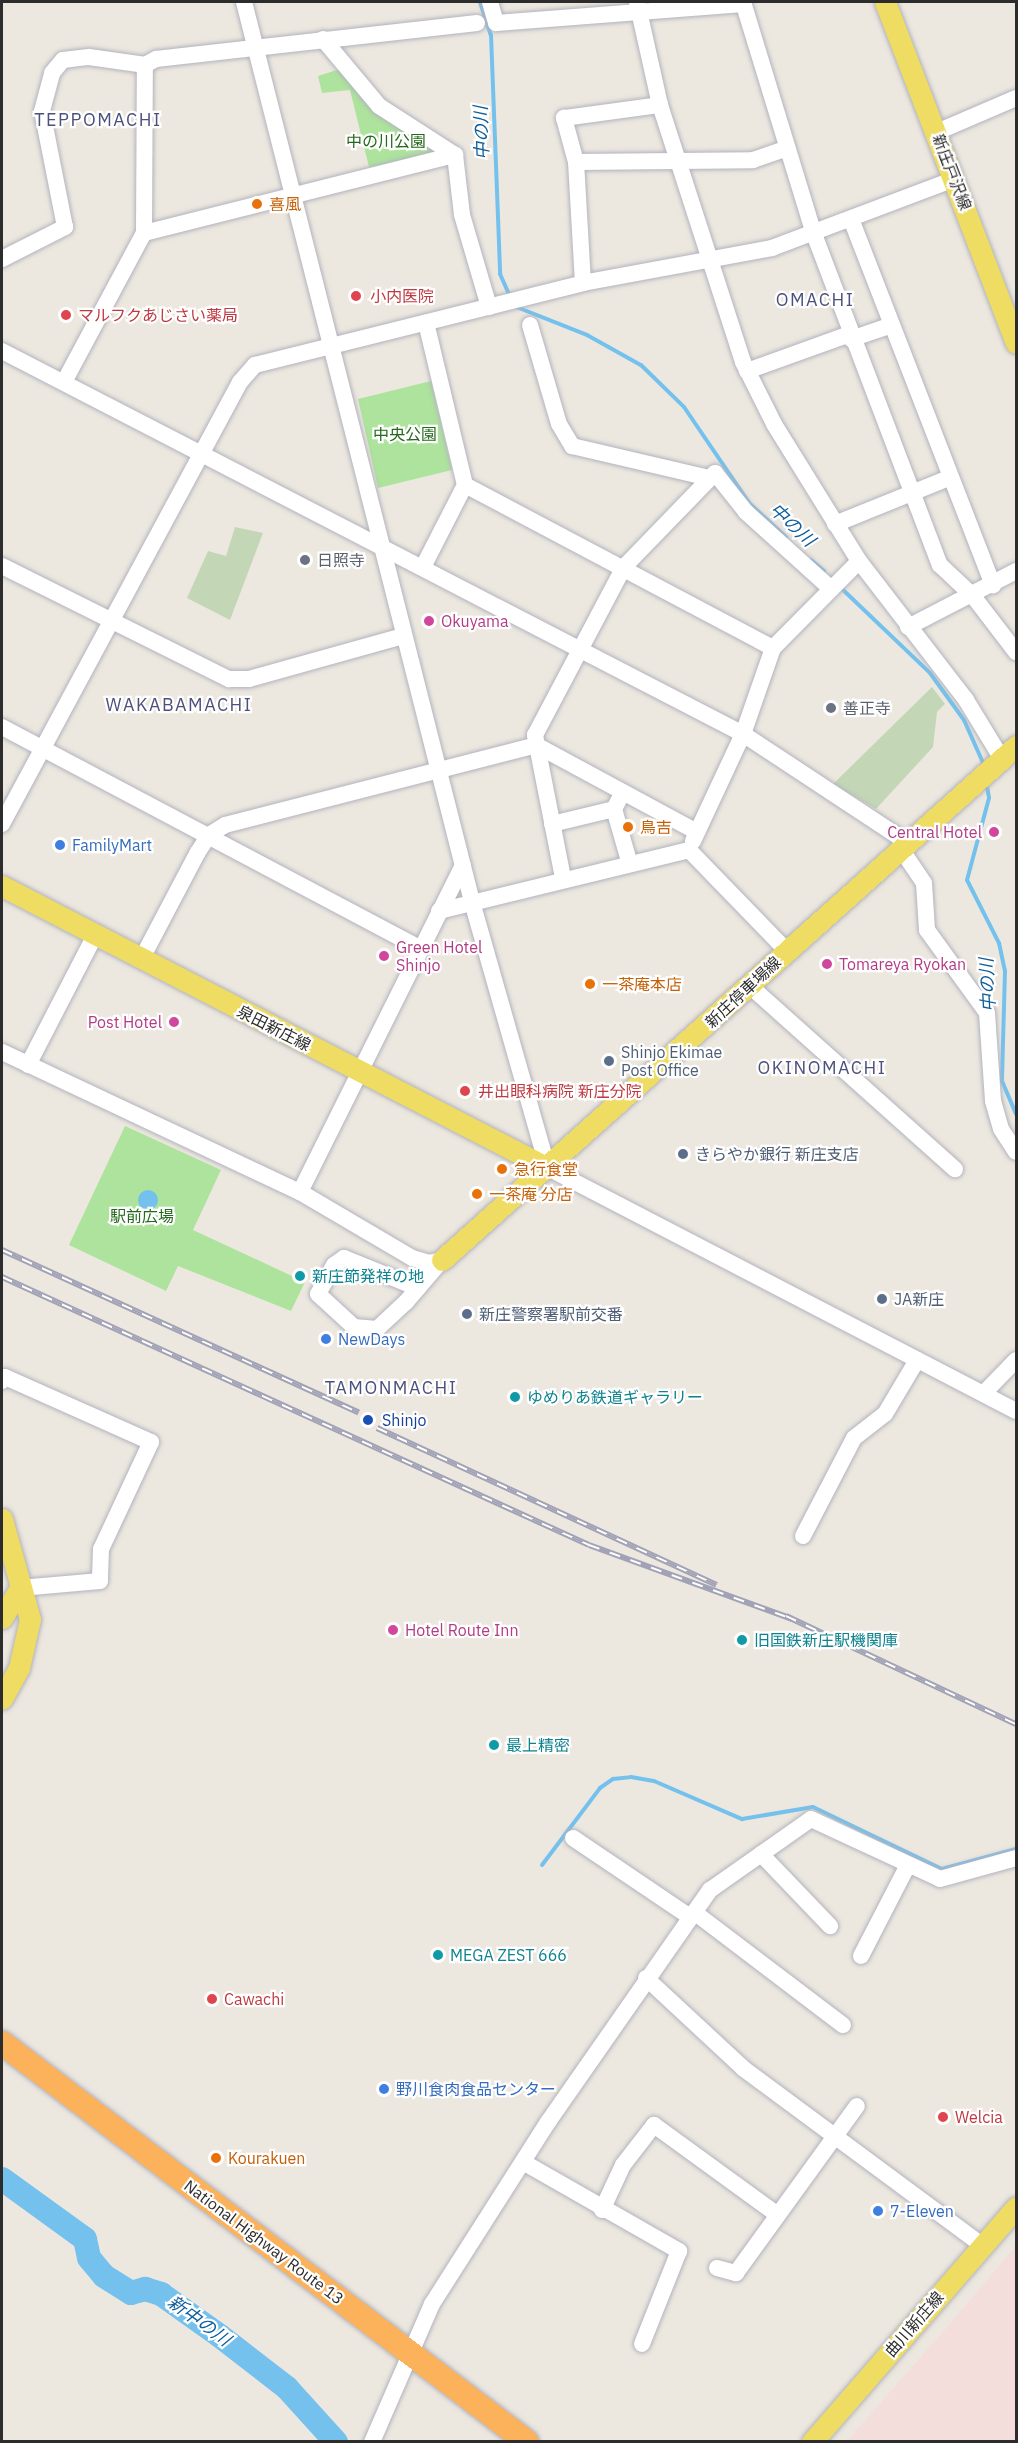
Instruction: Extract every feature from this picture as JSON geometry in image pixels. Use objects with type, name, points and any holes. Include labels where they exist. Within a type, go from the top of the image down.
[{"type":"highway","name":"National Highway Route 13","points":[[2,2043],[527,2442]]},
{"type":"main road","name":"新庄戸沢線","points":[[885,2],[1016,338]]},
{"type":"main road","name":"新庄停車場線","points":[[442,1260],[548,1168],[997,763]]},
{"type":"main road","name":"泉田新庄線","points":[[2,886],[141,960],[548,1168]]},
{"type":"main road","points":[[2,1519],[30,1619],[19,1668],[2,1699]]},
{"type":"main road","points":[[2,1618],[20,1588]]},
{"type":"main road","name":"曲川新庄線","points":[[812,2442],[1017,2206]]},
{"type":"street","points":[[244,2],[472,902],[548,1168],[1017,1411]]},
{"type":"street","points":[[489,2],[496,23],[638,6],[743,3],[814,234],[940,565],[973,596],[1017,652]]},
{"type":"street","points":[[638,6],[660,105],[706,260],[747,371],[859,561],[966,700],[997,763]]},
{"type":"street","points":[[2,259],[65,227],[42,111],[52,73],[63,60],[89,57],[145,65],[156,58],[256,51],[323,39],[477,24]]},
{"type":"street","points":[[323,39],[379,106],[455,154]]},
{"type":"street","points":[[64,382],[144,233],[145,65]]},
{"type":"street","points":[[937,132],[1017,98]]},
{"type":"street","points":[[583,283],[576,162],[564,118],[660,105]]},
{"type":"street","points":[[576,162],[677,159],[753,160],[787,148]]},
{"type":"street","points":[[144,233],[455,154]]},
{"type":"street","points":[[455,154],[462,215],[496,305]]},
{"type":"street","points":[[2,824],[114,623],[240,382],[255,365],[583,283],[706,260],[814,234],[955,179]]},
{"type":"street","points":[[851,219],[949,478],[993,585]]},
{"type":"street","points":[[423,567],[465,485],[426,323]]},
{"type":"street","points":[[530,325],[559,424],[572,446],[710,478]]},
{"type":"street","points":[[747,371],[851,336],[892,325]]},
{"type":"street","points":[[2,351],[202,457],[423,567],[743,734],[904,846],[924,883],[927,930],[987,1013],[993,1101],[1001,1129],[1017,1152]]},
{"type":"street","points":[[564,878],[535,735],[624,567],[715,472],[746,512],[834,584]]},
{"type":"street","points":[[836,524],[949,478]]},
{"type":"street","points":[[465,485],[624,567],[773,648]]},
{"type":"street","points":[[688,850],[743,734],[773,648],[859,561]]},
{"type":"street","points":[[2,566],[229,679],[249,679],[403,636]]},
{"type":"street","points":[[908,627],[1017,572]]},
{"type":"street","points":[[2,727],[420,948]]},
{"type":"street","points":[[141,960],[209,835],[243,819],[438,768],[536,746],[697,832]]},
{"type":"street","points":[[623,792],[614,809],[628,861]]},
{"type":"street","points":[[552,824],[614,809]]},
{"type":"street","points":[[439,911],[628,861],[688,850]]},
{"type":"street","points":[[688,850],[787,951]]},
{"type":"street","points":[[300,1192],[463,865]]},
{"type":"street","points":[[28,1065],[95,935]]},
{"type":"street","points":[[750,986],[955,1169]]},
{"type":"street","points":[[2,1052],[300,1192],[412,1258],[429,1263],[442,1260]]},
{"type":"street","points":[[418,1288],[344,1258],[333,1265],[318,1294],[338,1316],[367,1330],[377,1329],[418,1288],[442,1260]]},
{"type":"street","points":[[803,1536],[854,1438],[885,1414],[917,1360]]},
{"type":"street","points":[[984,1393],[1017,1360]]},
{"type":"street","points":[[2,1381],[5,1377],[151,1442],[101,1549],[100,1581],[20,1588]]},
{"type":"street","points":[[373,2440],[408,2351],[523,2162],[646,1978],[710,1890],[811,1819],[908,1867],[940,1879],[1017,1858]]},
{"type":"street","points":[[573,1838],[692,1914],[843,2025]]},
{"type":"street","points":[[761,1854],[830,1926]]},
{"type":"street","points":[[861,1956],[908,1867]]},
{"type":"street","points":[[646,1978],[744,2069],[982,2245]]},
{"type":"street","points":[[717,2268],[736,2273],[857,2106]]},
{"type":"street","points":[[602,2210],[622,2165],[654,2126],[778,2215]]},
{"type":"street","points":[[523,2162],[602,2210],[679,2251],[642,2344]]},
{"type":"shaded area","points":[[1016,2246],[1016,2441],[847,2441],[947,2327]]},
{"type":"green space","name":"中の川公園","points":[[340,69],[439,154],[369,167],[350,90],[322,93],[318,76]]},
{"type":"green space","name":"中央公園","points":[[431,381],[452,470],[378,488],[358,399]]},
{"type":"green space","points":[[235,527],[263,533],[230,620],[187,598],[208,551],[226,556]]},
{"type":"green space","points":[[932,687],[945,704],[937,712],[933,747],[876,809],[833,784]]},
{"type":"green space","name":"駅前広場","points":[[125,1126],[221,1170],[193,1230],[305,1282],[291,1311],[178,1266],[166,1291],[69,1245]]},
{"type":"water","points":[[148,1190],[155,1193],[158,1200],[155,1207],[148,1210],[141,1207],[138,1200],[141,1193]]},
{"type":"waterway","name":"中の川","points":[[480,2],[491,35],[500,274],[510,296]]},
{"type":"waterway","name":"中の川","points":[[514,306],[587,335],[641,365],[684,407],[750,504],[786,537]]},
{"type":"waterway","name":"中の川","points":[[811,560],[824,571]]},
{"type":"waterway","name":"中の川","points":[[840,587],[930,673],[964,720],[984,765]]},
{"type":"waterway","name":"中の川","points":[[986,782],[989,798],[967,880],[999,943],[1005,971],[1002,1081],[1016,1114]]},
{"type":"waterway","points":[[542,1865],[600,1788],[613,1779],[631,1777],[654,1781],[742,1819],[813,1807],[942,1869],[1016,1849]]},
{"type":"waterway","name":"新中の川","points":[[2,2179],[85,2239],[89,2258],[104,2276],[131,2293],[145,2289],[161,2294],[220,2336],[287,2388],[336,2442]]},
{"type":"railway","points":[[2,1250],[359,1413]]},
{"type":"railway","points":[[2,1277],[589,1545],[792,1619]]},
{"type":"railway","points":[[377,1428],[717,1585]]},
{"type":"railway","points":[[786,1616],[1016,1724]]},
{"type":"place","name":"喜風","points":[[257,204]]},
{"type":"place","name":"小内医院","points":[[356,296]]},
{"type":"place","name":"マルフクあじさい薬局","points":[[66,315]]},
{"type":"place","name":"日照寺","points":[[305,560]]},
{"type":"place","name":"Okuyama","points":[[429,621]]},
{"type":"place","name":"善正寺","points":[[831,708]]},
{"type":"place","name":"鳥吉","points":[[628,827]]},
{"type":"place","name":"Central Hotel","points":[[994,832]]},
{"type":"place","name":"FamilyMart","points":[[60,845]]},
{"type":"place","name":"Green Hotel Shinjo","points":[[384,956]]},
{"type":"place","name":"Tomareya Ryokan","points":[[827,964]]},
{"type":"place","name":"一茶庵本店","points":[[590,984]]},
{"type":"place","name":"Post Hotel","points":[[174,1022]]},
{"type":"place","name":"Shinjo Ekimae Post Office","points":[[609,1061]]},
{"type":"place","name":"井出眼科病院 新庄分院","points":[[465,1091]]},
{"type":"place","name":"きらやか銀行 新庄支店","points":[[683,1154]]},
{"type":"place","name":"急行食堂","points":[[502,1169]]},
{"type":"place","name":"一茶庵 分店","points":[[477,1194]]},
{"type":"place","name":"新庄節発祥の地","points":[[300,1276]]},
{"type":"place","name":"JA新庄","points":[[882,1299]]},
{"type":"place","name":"新庄警察署駅前交番","points":[[467,1314]]},
{"type":"place","name":"NewDays","points":[[326,1339]]},
{"type":"place","name":"ゆめりあ鉄道ギャラリー","points":[[515,1397]]},
{"type":"place","name":"Shinjo","points":[[368,1420]]},
{"type":"place","name":"Hotel Route Inn","points":[[393,1630]]},
{"type":"place","name":"旧国鉄新庄駅機関庫","points":[[742,1640]]},
{"type":"place","name":"最上精密","points":[[494,1745]]},
{"type":"place","name":"MEGA ZEST 666","points":[[438,1955]]},
{"type":"place","name":"Cawachi","points":[[212,1999]]},
{"type":"place","name":"野川食肉食品センター","points":[[384,2089]]},
{"type":"place","name":"Welcia","points":[[943,2117]]},
{"type":"place","name":"Kourakuen","points":[[216,2158]]},
{"type":"place","name":"7-Eleven","points":[[878,2211]]},
{"type":"district","name":"TEPPOMACHI","points":[[98,120]]},
{"type":"district","name":"OMACHI","points":[[815,300]]},
{"type":"district","name":"WAKABAMACHI","points":[[179,705]]},
{"type":"district","name":"OKINOMACHI","points":[[822,1068]]},
{"type":"district","name":"TAMONMACHI","points":[[391,1388]]}]
